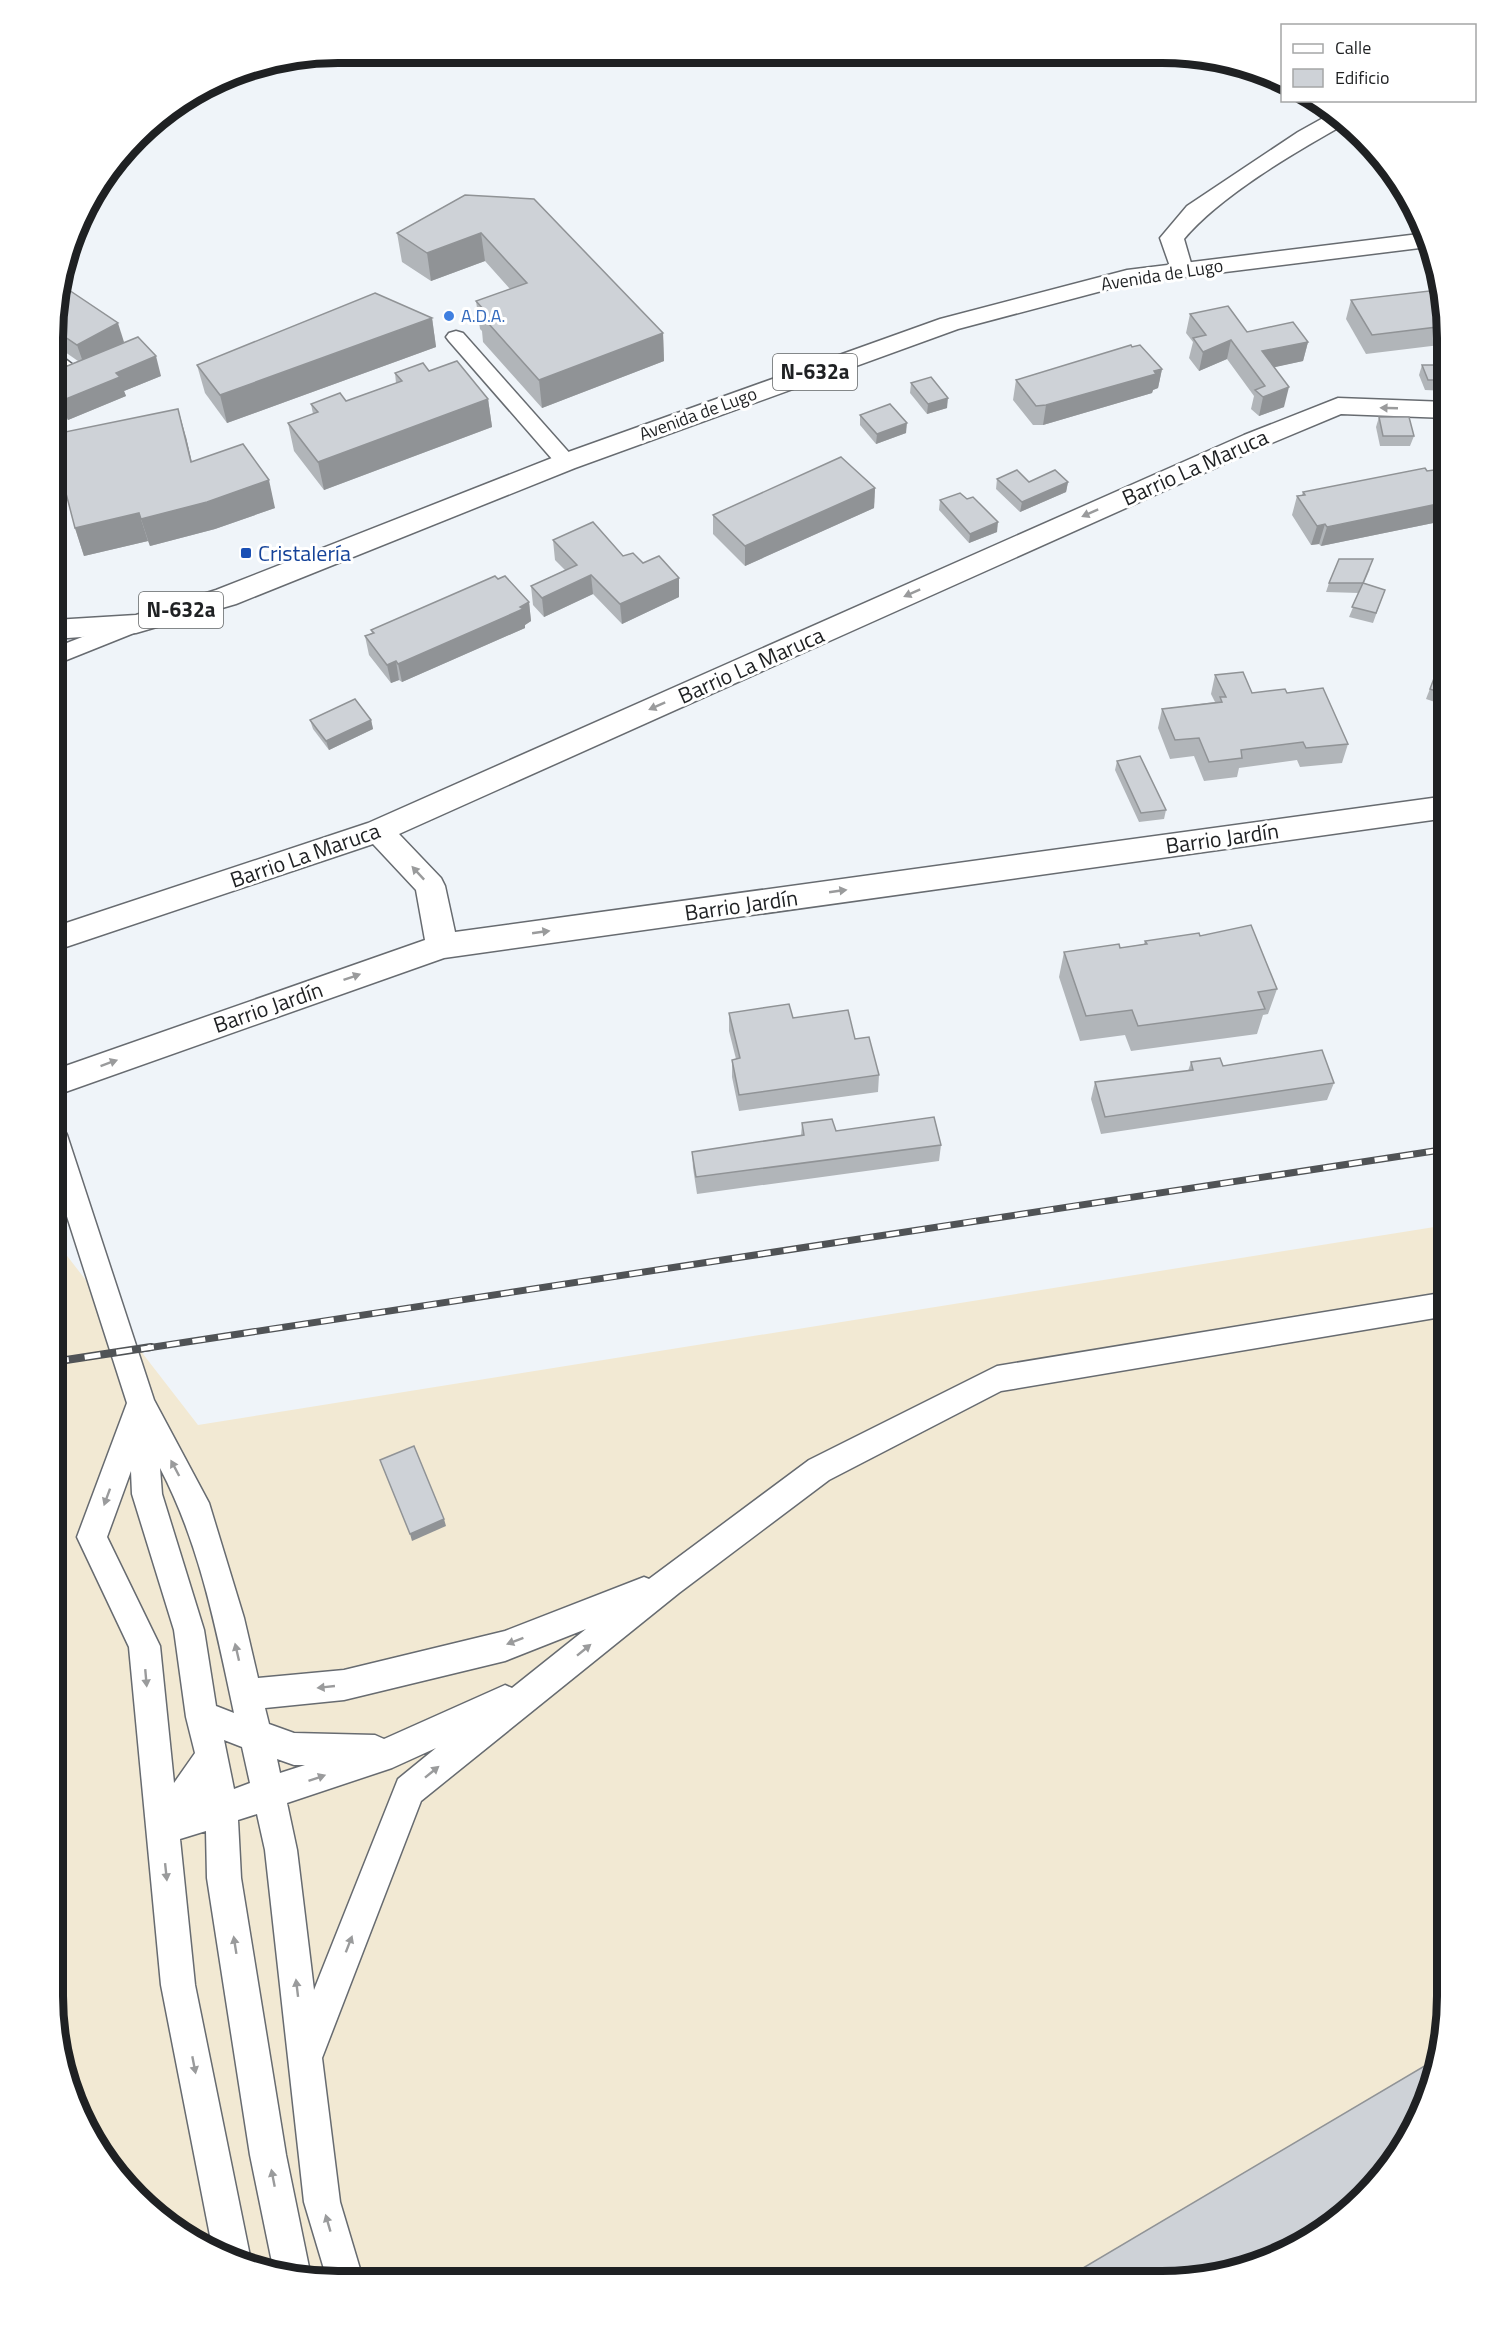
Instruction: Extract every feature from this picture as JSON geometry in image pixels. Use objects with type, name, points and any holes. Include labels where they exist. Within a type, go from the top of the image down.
[{"type":"street","points":[[1181,270],[1172,238],[1195,211],[1306,137],[1332,122]]},
{"type":"street","name":"Avenida de Lugo","points":[[63,629],[136,624],[226,597],[566,462],[949,324],[1127,277],[1419,241]]},
{"type":"street","points":[[63,369],[75,379],[122,358]]},
{"type":"street","name":"Barrio La Maruca","points":[[63,936],[378,831],[1253,441],[1338,406],[1437,410]]},
{"type":"street","name":"Barrio Jardín","points":[[63,1080],[442,946],[1437,806]]},
{"type":"street","points":[[378,831],[430,886],[442,946]]},
{"type":"lane","points":[[456,337],[566,462]]},
{"type":"lane","points":[[63,653],[136,624]]},
{"type":"lane","points":[[63,1163],[141,1403],[194,1503],[229,1618],[248,1694],[281,1850],[322,2202],[343,2271]]},
{"type":"lane","points":[[305,2058],[409,1790],[668,1583],[819,1470],[997,1379],[1437,1306]]},
{"type":"lane","points":[[141,1403],[147,1494],[189,1630],[202,1717],[212,1756],[221,1810],[224,1878],[268,2155],[291,2267]]},
{"type":"lane","points":[[141,1403],[92,1537],[144,1646],[178,1985],[231,2249]]},
{"type":"lane","points":[[248,1694],[344,1685],[505,1646],[668,1583]]},
{"type":"lane","points":[[162,1829],[392,1752],[543,1683]]},
{"type":"lane","points":[[202,1717],[294,1749],[392,1752]]},
{"type":"lane","points":[[162,1829],[212,1756]]},
{"type":"shaded area","points":[[1437,1227],[1437,1996],[1432,2050],[1417,2099],[1178,2270],[338,2271],[284,2266],[216,2243],[185,2225],[143,2191],[109,2149],[84,2101],[72,2067],[65,2032],[63,1996],[63,1251],[198,1425]]},
{"type":"building","points":[[465,195],[534,199],[663,333],[539,380],[480,314],[485,311],[476,301],[527,283],[481,233],[427,253],[397,233]]},
{"type":"building","points":[[67,289],[118,323],[77,345],[63,336]]},
{"type":"building","points":[[1433,291],[1436,327],[1372,335],[1351,300]]},
{"type":"building","points":[[375,293],[432,318],[220,395],[197,365]]},
{"type":"building","points":[[1228,306],[1247,332],[1293,322],[1308,342],[1262,351],[1289,387],[1263,397],[1255,390],[1265,386],[1231,340],[1203,352],[1193,338],[1206,335],[1190,314]]},
{"type":"building","points":[[138,337],[156,356],[116,373],[120,377],[63,400],[63,368]]},
{"type":"building","points":[[1131,345],[1132,347],[1140,345],[1162,369],[1154,371],[1156,374],[1036,406],[1016,380]]},
{"type":"building","points":[[457,361],[488,399],[318,462],[288,423],[318,412],[311,404],[340,393],[346,401],[402,381],[395,373],[423,363],[429,371]]},
{"type":"building","points":[[1422,365],[1437,365],[1437,380],[1428,380]]},
{"type":"building","points":[[931,377],[948,398],[928,404],[911,383]]},
{"type":"building","points":[[890,404],[907,423],[877,434],[860,415]]},
{"type":"building","points":[[178,409],[191,462],[243,444],[269,480],[207,502],[141,519],[139,513],[75,528],[63,482],[63,432]]},
{"type":"building","points":[[1379,417],[1409,417],[1414,436],[1383,436]]},
{"type":"building","points":[[841,457],[875,488],[745,546],[713,515]]},
{"type":"building","points":[[1425,468],[1427,471],[1434,470],[1437,474],[1437,504],[1327,527],[1325,524],[1317,526],[1297,496],[1305,495],[1303,492]]},
{"type":"building","points":[[1017,470],[1029,482],[1055,470],[1068,482],[1022,502],[997,479]]},
{"type":"building","points":[[960,493],[967,499],[973,497],[998,522],[970,534],[940,500]]},
{"type":"building","points":[[593,522],[623,556],[633,553],[643,563],[659,556],[679,578],[620,604],[591,575],[542,598],[531,586],[577,565],[553,540]]},
{"type":"building","points":[[1339,559],[1373,559],[1363,583],[1329,583]]},
{"type":"building","points":[[495,576],[498,579],[505,576],[529,602],[520,607],[523,609],[398,664],[396,661],[387,665],[365,636],[374,633],[371,630]]},
{"type":"building","points":[[1363,583],[1385,590],[1376,613],[1352,607]]},
{"type":"building","points":[[1437,670],[1437,691],[1430,689]]},
{"type":"building","points":[[1243,672],[1252,693],[1285,689],[1287,693],[1323,688],[1348,744],[1306,748],[1303,742],[1241,750],[1242,758],[1209,762],[1199,738],[1175,740],[1162,709],[1222,702],[1220,697],[1226,697],[1215,675]]},
{"type":"building","points":[[355,699],[371,720],[326,741],[310,720]]},
{"type":"building","points":[[1140,756],[1166,810],[1141,813],[1117,761]]},
{"type":"building","points":[[1251,925],[1277,989],[1258,992],[1265,1009],[1138,1026],[1132,1010],[1086,1016],[1064,952],[1119,944],[1120,948],[1147,944],[1145,941],[1199,933],[1200,936]]},
{"type":"building","points":[[789,1004],[793,1018],[848,1010],[855,1039],[869,1037],[879,1075],[739,1095],[732,1060],[740,1058],[729,1013]]},
{"type":"building","points":[[1322,1050],[1334,1083],[1105,1117],[1095,1082],[1193,1070],[1191,1062],[1220,1058],[1223,1066]]},
{"type":"building","points":[[934,1117],[941,1145],[696,1177],[692,1152],[804,1135],[802,1123],[832,1119],[836,1131]]},
{"type":"building","points":[[414,1446],[444,1519],[410,1534],[380,1460]]},
{"type":"building","points":[[1429,2063],[1409,2118],[1391,2149],[1357,2191],[1315,2225],[1300,2234],[1251,2256],[1198,2269],[1078,2271]]},
{"type":"railway","points":[[141,1349],[1437,1151]]},
{"type":"railway","points":[[63,1360],[151,1347]]},
{"type":"place","name":"A.D.A.","points":[[449,316]]},
{"type":"place","name":"Cristalería","points":[[246,553]]}]
